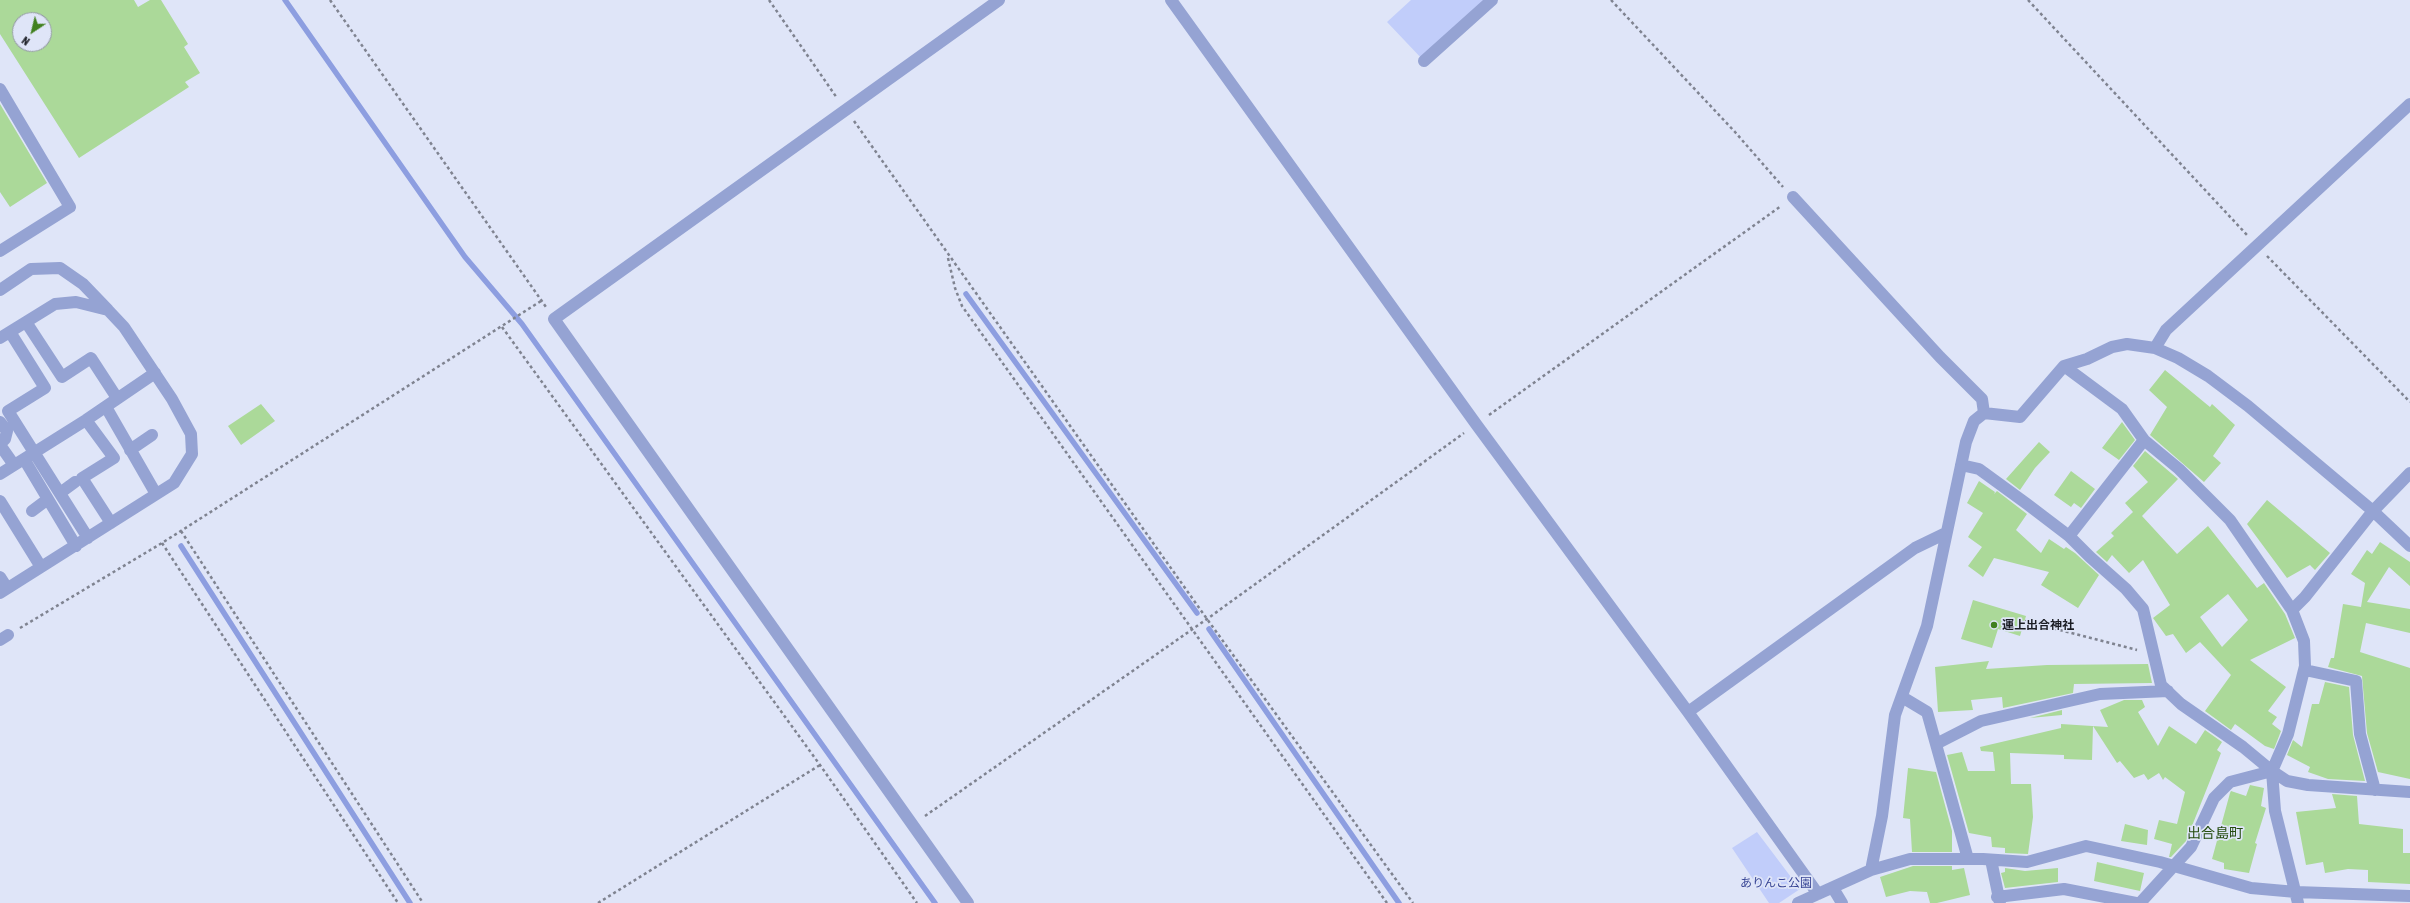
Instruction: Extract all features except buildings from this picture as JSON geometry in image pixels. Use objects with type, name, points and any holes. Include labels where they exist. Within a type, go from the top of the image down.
[{"type":"street","points":[[968,903],[554,319],[999,0]]},
{"type":"street","points":[[1171,0],[1476,424],[1688,712],[1818,894]]},
{"type":"street","points":[[1424,61],[1492,0]]},
{"type":"street","points":[[0,89],[70,207],[0,251]]},
{"type":"street","points":[[2155,348],[2166,330],[2410,104]]},
{"type":"street","points":[[1793,197],[1940,357],[1982,399],[1984,413]]},
{"type":"street","points":[[0,290],[31,269],[60,268],[83,284],[124,327],[172,399],[191,434],[192,454],[174,483],[111,524],[4,591],[0,577]]},
{"type":"street","points":[[88,538],[8,411],[45,388],[5,335],[55,304],[76,302],[108,310]]},
{"type":"street","points":[[26,322],[62,376],[91,358],[117,398]]},
{"type":"street","points":[[1871,870],[1882,816],[1895,715],[1927,626],[1961,465],[1974,420],[1984,413],[2020,417],[2064,366],[2087,359],[2112,347],[2127,344],[2155,348],[2178,358],[2219,384],[2373,511],[2410,546]]},
{"type":"street","points":[[2064,366],[2122,409],[2144,440],[2179,469],[2230,520],[2292,610],[2304,641],[2305,670],[2288,734],[2272,771],[2275,811],[2297,898]]},
{"type":"street","points":[[0,474],[86,420],[155,373]]},
{"type":"street","points":[[106,406],[156,494]]},
{"type":"street","points":[[86,420],[114,458],[82,478],[111,524]]},
{"type":"street","points":[[0,422],[7,431],[5,439],[0,444],[19,462],[48,499],[76,546]]},
{"type":"street","points":[[130,450],[152,435]]},
{"type":"street","points":[[2069,536],[2144,440]]},
{"type":"street","points":[[1961,465],[1979,469],[2069,536],[2126,589],[2143,608],[2161,685],[2181,704],[2243,747],[2272,771],[2287,781],[2308,785],[2410,792]]},
{"type":"street","points":[[2292,610],[2305,597],[2373,511],[2410,473]]},
{"type":"street","points":[[60,493],[75,482]]},
{"type":"street","points":[[32,511],[48,499]]},
{"type":"street","points":[[0,501],[41,567]]},
{"type":"street","points":[[1688,712],[1915,548],[1946,533]]},
{"type":"street","points":[[2305,670],[2356,681],[2360,734],[2375,790]]},
{"type":"street","points":[[1936,744],[1981,721],[2100,694],[2168,691]]},
{"type":"street","points":[[1902,697],[1927,712],[1968,859]]},
{"type":"street","points":[[2140,903],[2191,847],[2214,798],[2230,782],[2272,771]]},
{"type":"street","points":[[1798,903],[1871,870],[1910,859],[1968,859],[2027,862],[2086,846],[2174,866],[2251,888],[2297,898],[2410,896]]},
{"type":"street","points":[[1991,860],[1998,900],[2064,889],[2136,903]]},
{"type":"street","points":[[1833,888],[1842,903]]},
{"type":"path","points":[[330,0],[554,319]]},
{"type":"path","points":[[769,0],[1207,619],[1413,903]]},
{"type":"path","points":[[913,824],[1193,629],[1793,197],[1735,132],[1611,0]]},
{"type":"path","points":[[2028,0],[2143,120],[2258,246],[2410,402]]},
{"type":"path","points":[[948,255],[955,288],[962,306],[1387,903]]},
{"type":"path","points":[[4,637],[162,543],[511,322],[541,301]]},
{"type":"path","points":[[502,327],[820,765],[917,903]]},
{"type":"path","points":[[181,531],[422,903]]},
{"type":"path","points":[[162,543],[398,903]]},
{"type":"path","points":[[2025,621],[2154,654]]},
{"type":"path","points":[[598,903],[820,765]]},
{"type":"green space","points":[[1411,0],[1488,0],[1424,61],[1387,22]]},
{"type":"green space","name":"ありんこ公園","points":[[1757,832],[1800,889],[1779,903],[1769,903],[1732,848]]},
{"type":"waterway","points":[[285,0],[465,257],[522,324],[935,903]]},
{"type":"waterway","points":[[966,294],[1197,613]]},
{"type":"waterway","points":[[181,546],[410,903]]},
{"type":"waterway","points":[[1209,629],[1399,903]]},
{"type":"place","name":"運上出合神社","points":[[1994,625]]},
{"type":"district","name":"出合島町","points":[[2215,834]]}]
